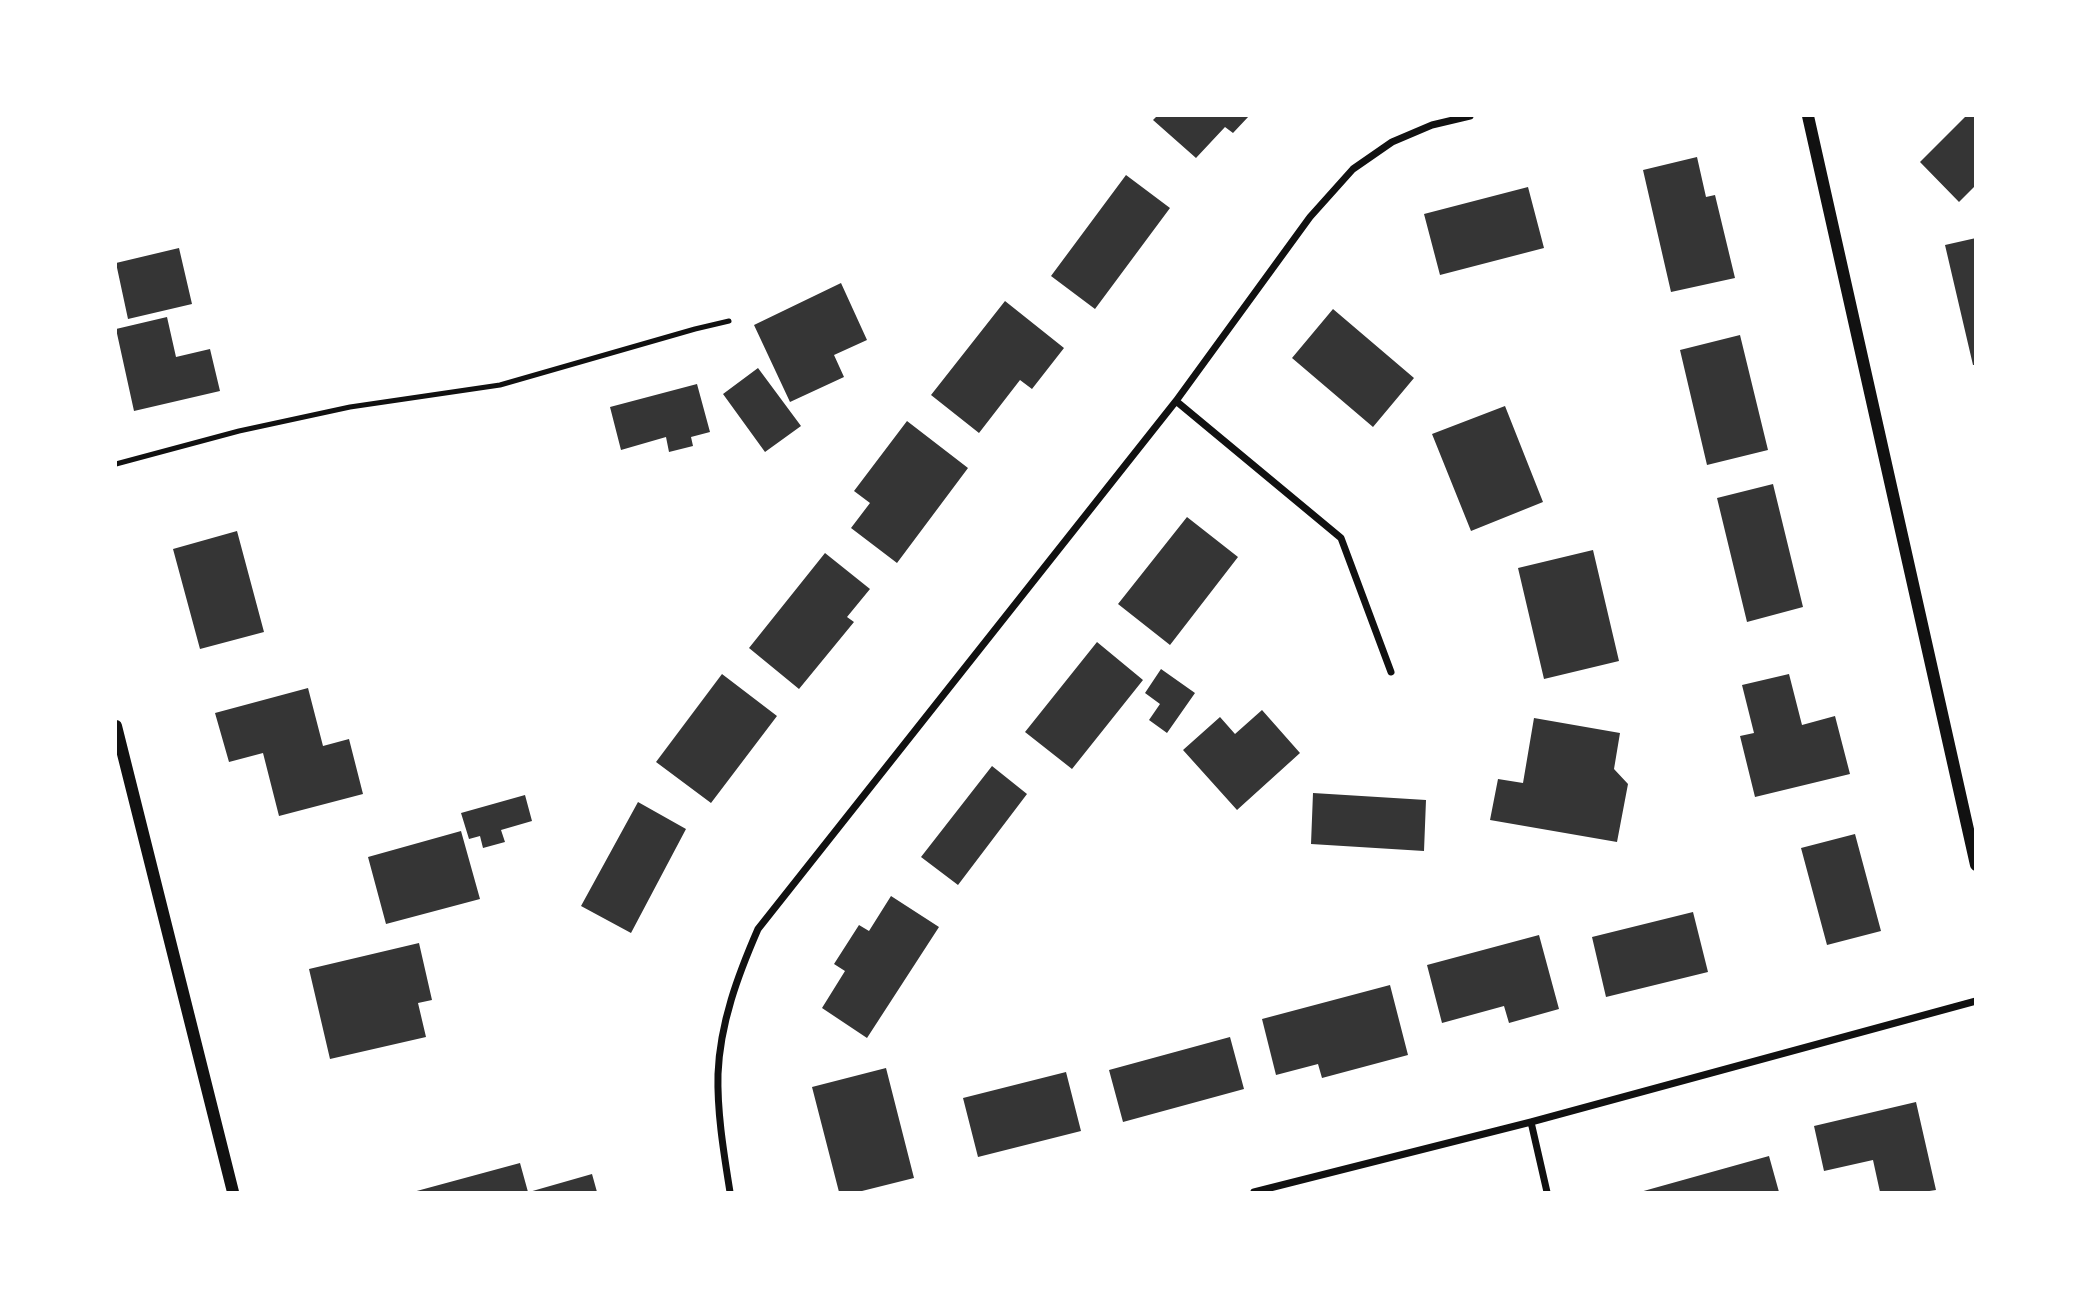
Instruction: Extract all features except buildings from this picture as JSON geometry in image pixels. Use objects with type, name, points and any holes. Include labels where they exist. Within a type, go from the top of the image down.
[{"type":"street","points":[[730,1192],[723,1145],[718,1074],[728,1009],[741,968],[758,929],[1176,401],[1310,217],[1353,169],[1392,142],[1432,125],[1470,116]]},
{"type":"street","points":[[1808,116],[1972,833],[1976,864]]},
{"type":"street","points":[[1176,401],[1341,538],[1391,672]]},
{"type":"street","points":[[116,726],[233,1192]]},
{"type":"street","points":[[1254,1192],[1531,1122],[1976,1001]]},
{"type":"street","points":[[1531,1122],[1547,1192]]},
{"type":"lane","points":[[116,464],[239,431],[350,407],[500,385],[729,321]]}]
